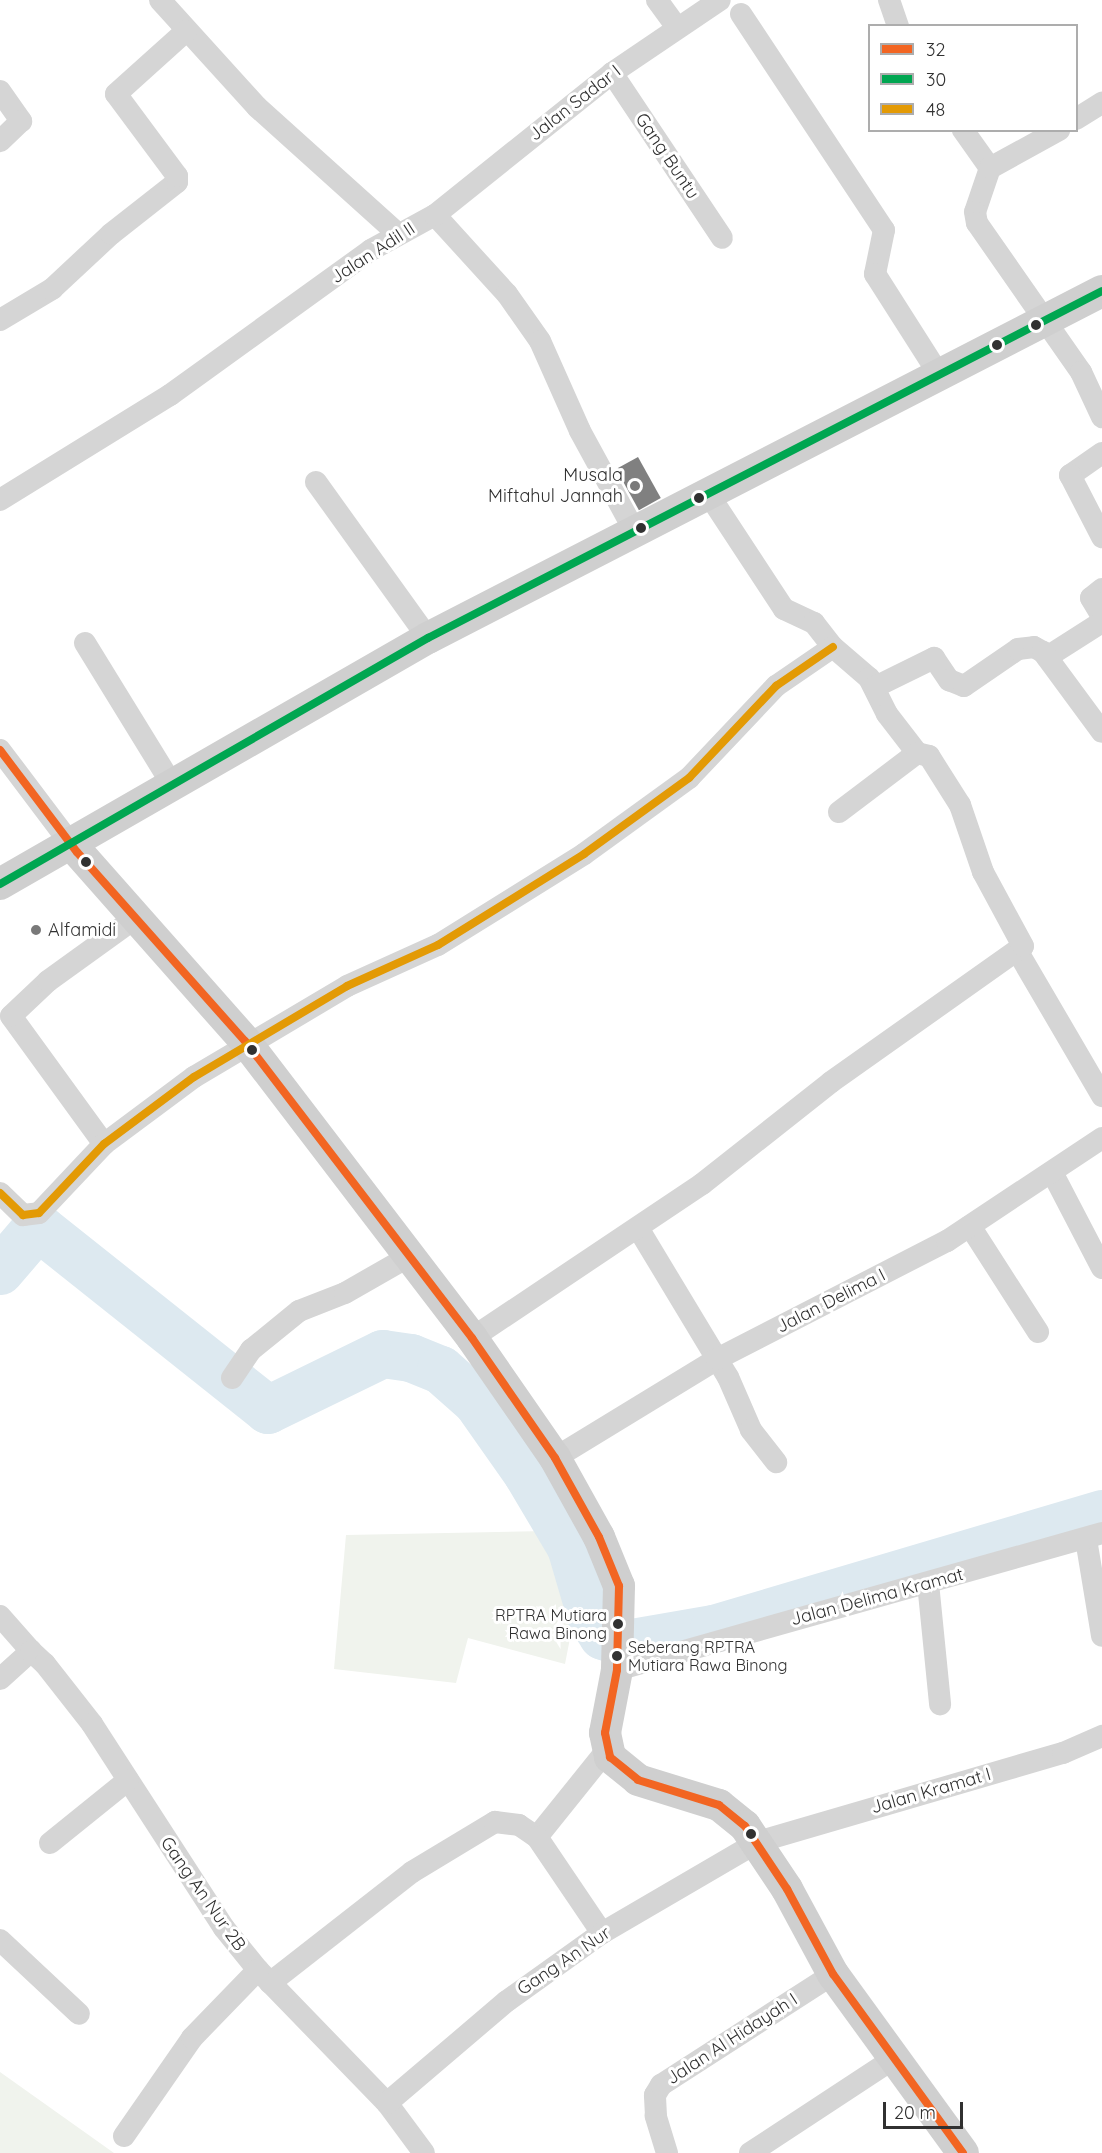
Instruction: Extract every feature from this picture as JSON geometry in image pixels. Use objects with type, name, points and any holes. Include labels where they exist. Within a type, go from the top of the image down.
[{"type":"main road","points":[[0,884],[171,783],[428,638],[707,492],[939,376],[1102,291]]},
{"type":"main road","points":[[70,843],[134,919],[248,1046],[406,1258],[472,1338],[555,1458],[614,1573],[621,1602],[607,1750],[638,1780],[719,1805],[758,1842],[833,1974],[963,2153]]},
{"type":"street","points":[[160,0],[257,107],[397,233]]},
{"type":"street","points":[[657,0],[676,26]]},
{"type":"street","name":"Jalan Sadar I","points":[[435,215],[612,73],[676,26],[720,0]]},
{"type":"street","points":[[889,0],[897,24]]},
{"type":"street","points":[[741,14],[884,230],[875,274],[939,376]]},
{"type":"street","points":[[0,320],[61,282],[111,234],[177,183],[177,176],[116,94],[186,31]]},
{"type":"street","name":"Gang Buntu","points":[[612,73],[722,238]]},
{"type":"street","points":[[0,91],[21,121],[0,141]]},
{"type":"street","points":[[1078,118],[1102,103]]},
{"type":"street","points":[[964,132],[990,168]]},
{"type":"street","points":[[1055,132],[990,168],[975,212],[977,223],[1081,372],[1102,417]]},
{"type":"street","name":"Jalan Adil II","points":[[0,500],[186,385],[397,233],[435,215],[507,294],[540,341],[580,431],[634,530]]},
{"type":"street","points":[[1102,453],[1070,475],[1102,537]]},
{"type":"street","points":[[316,482],[428,638]]},
{"type":"street","points":[[472,1338],[638,1228],[772,1131],[831,1082],[1018,952],[1023,938],[982,872],[960,805],[929,756],[917,753],[887,714],[875,687],[833,647],[814,623],[784,609],[707,492]]},
{"type":"street","points":[[1102,589],[1091,598],[1102,616]]},
{"type":"street","points":[[1047,657],[1102,622]]},
{"type":"street","points":[[85,643],[171,783]]},
{"type":"street","points":[[875,687],[930,658],[960,687],[1025,646],[1047,657],[1102,732]]},
{"type":"street","points":[[0,1192],[17,1211],[32,1216],[104,1144],[194,1077],[348,986],[438,945],[584,854],[688,778],[776,686],[833,647]]},
{"type":"street","points":[[0,750],[70,843]]},
{"type":"street","points":[[839,812],[917,753]]},
{"type":"street","points":[[104,1144],[11,1016],[48,981],[134,919]]},
{"type":"street","points":[[1018,952],[1102,1096]]},
{"type":"street","name":"Jalan Delima I","points":[[555,1458],[717,1359],[970,1226],[1053,1174],[1102,1138]]},
{"type":"street","points":[[1053,1174],[1102,1268]]},
{"type":"street","points":[[970,1226],[1038,1332]]},
{"type":"street","points":[[638,1228],[717,1359],[751,1430],[776,1462]]},
{"type":"street","points":[[231,1378],[251,1350],[299,1311],[345,1293],[406,1258]]},
{"type":"street","points":[[1094,1536],[1102,1636]]},
{"type":"street","name":"Jalan Delima Kramat","points":[[618,1651],[928,1583],[1094,1536]]},
{"type":"street","points":[[928,1583],[940,1704]]},
{"type":"street","name":"Gang An Nur 2B","points":[[0,1616],[92,1724],[224,1928],[264,1976],[387,2103],[423,2153]]},
{"type":"street","points":[[0,1679],[31,1651]]},
{"type":"street","name":"Jalan Kramat I","points":[[758,1842],[1063,1753],[1102,1736]]},
{"type":"street","points":[[537,1837],[607,1750]]},
{"type":"street","points":[[50,1843],[128,1780]]},
{"type":"street","points":[[124,2136],[192,2038],[264,1976],[472,1833],[495,1822],[519,1825],[537,1837],[602,1933]]},
{"type":"street","name":"Gang An Nur","points":[[387,2103],[507,2001],[602,1933],[758,1842]]},
{"type":"street","points":[[0,1940],[79,2014]]},
{"type":"street","name":"Jalan Al Hidayah I","points":[[667,2153],[656,2116],[655,2095],[661,2085],[833,1974]]},
{"type":"street","points":[[750,2153],[893,2059]]},
{"type":"shaded area","name":"RPTRA Mutiara Rawa Binong","points":[[546,1531],[564,1575],[572,1628],[565,1664],[468,1638],[456,1683],[334,1669],[346,1535]]},
{"type":"shaded area","points":[[0,2072],[114,2153],[0,2153]]},
{"type":"building","name":"Musala Miftahul Jannah","points":[[638,457],[661,498],[639,510],[616,469]]},
{"type":"waterway","points":[[0,1271],[35,1230],[42,1230],[268,1410],[383,1354],[411,1358],[441,1370],[477,1402],[527,1473],[571,1547],[592,1619],[603,1636],[627,1644],[714,1629],[1102,1514]]},
{"type":"transit line","name":"30","points":[[0,884],[428,638],[1102,291]]},
{"type":"transit line","name":"48","points":[[0,1193],[23,1215],[39,1213],[104,1144],[194,1077],[347,986],[438,945],[584,854],[689,778],[776,686],[833,647]]},
{"type":"transit line","name":"32","points":[[0,750],[77,852],[245,1041],[472,1338],[555,1458],[599,1537],[619,1586],[617,1670],[605,1733],[610,1757],[638,1780],[719,1805],[745,1826],[787,1889],[833,1974],[963,2153]]},
{"type":"place","name":"Musala Miftahul Jannah","points":[[635,486]]},
{"type":"place","name":"Alfamidi","points":[[36,930]]},
{"type":"place","name":"RPTRA Mutiara Rawa Binong","points":[[618,1624]]},
{"type":"place","name":"Seberang RPTRA Mutiara Rawa Binong","points":[[617,1656]]}]
